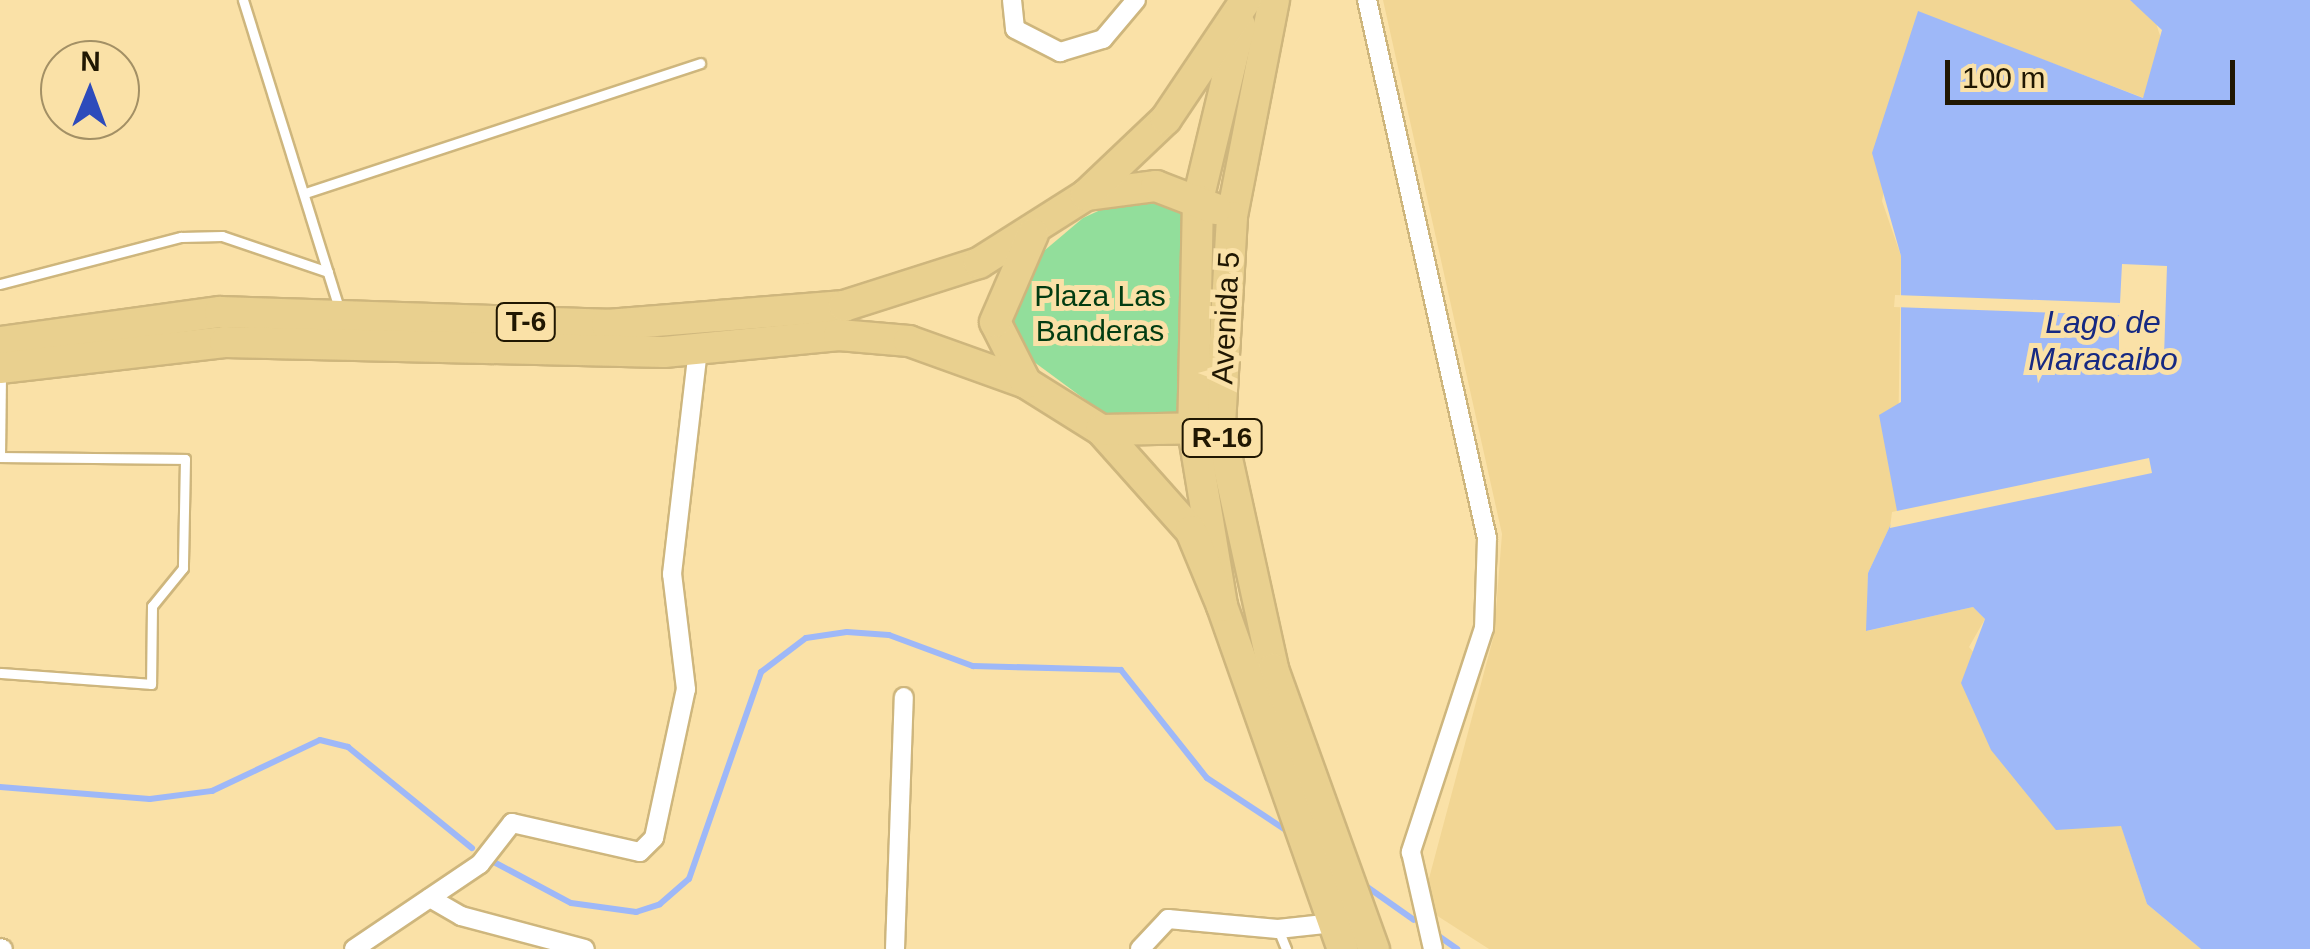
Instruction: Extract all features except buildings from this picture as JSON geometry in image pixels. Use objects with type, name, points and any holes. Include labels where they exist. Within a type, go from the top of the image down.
[{"type":"main road","points":[[1086,195],[1166,119],[1247,0]]},
{"type":"main road","name":"Avenida 5","points":[[1247,0],[1198,200],[1206,428],[1222,606],[1338,936]]},
{"type":"main road","name":"Avenida 5","points":[[1274,1],[1232,218],[1206,428],[1273,668],[1374,949]]},
{"type":"main road","name":"T-6","points":[[0,342],[220,312],[607,324],[844,306],[979,263],[1086,195],[1156,186],[1198,200],[1232,218]]},
{"type":"main road","points":[[1026,383],[995,322],[1007,278],[1037,227]]},
{"type":"main road","name":"T-6","points":[[0,368],[226,342],[698,349],[840,335],[909,341],[1026,383],[1101,430]]},
{"type":"main road","points":[[1101,430],[1206,428]]},
{"type":"main road","points":[[1101,430],[1191,531],[1222,606]]},
{"type":"street","points":[[1012,0],[1014,30],[1060,52],[1103,39],[1136,0]]},
{"type":"street","points":[[1368,0],[1487,538],[1484,628],[1410,852],[1433,949]]},
{"type":"street","points":[[354,949],[480,864],[512,823],[640,852],[654,838],[686,689],[672,574],[698,349]]},
{"type":"street","points":[[895,949],[904,697]]},
{"type":"street","points":[[430,898],[461,916],[585,949]]},
{"type":"street","points":[[1140,949],[1168,919],[1338,936]]},
{"type":"lane","points":[[243,0],[341,316]]},
{"type":"lane","points":[[305,192],[700,64]]},
{"type":"lane","points":[[0,284],[181,237],[222,236],[328,272]]},
{"type":"lane","points":[[0,368],[0,457],[185,459],[183,568],[152,606],[151,684],[0,673]]},
{"type":"lane","points":[[1278,929],[1286,949]]},
{"type":"shaded area","points":[[1383,0],[2130,0],[2155,20],[2164,48],[2144,98],[1918,12],[1882,201],[1901,256],[1897,511],[1868,573],[1867,631],[1973,607],[1985,619],[1969,647],[2121,825],[2147,904],[2201,949],[1489,949],[1436,915],[1427,886],[1494,635],[1502,534]]},
{"type":"green space","name":"Plaza Las Banderas","points":[[1159,198],[1184,216],[1181,420],[1106,415],[1026,356],[1009,311],[1019,272],[1083,218],[1122,200]]},
{"type":"water","name":"Lago de Maracaibo","points":[[2130,0],[2310,0],[2310,949],[2201,949],[2147,904],[2121,826],[2056,830],[1991,750],[1961,683],[1985,619],[1973,607],[1866,631],[1868,573],[1897,511],[1879,415],[1901,402],[1901,256],[1872,153],[1918,11],[2143,98],[2162,30]]},
{"type":"pier","points":[[2122,264],[2167,266],[2164,356],[2119,355],[2119,315],[1894,307],[1895,295],[2120,303]]},
{"type":"pier","points":[[2149,458],[2152,473],[1890,528],[1892,512]]},
{"type":"waterway","points":[[492,861],[571,903],[636,912],[660,904],[689,879],[761,672],[806,638],[847,632],[889,635],[973,666],[1121,670],[1207,778],[1292,834]]},
{"type":"waterway","points":[[0,787],[150,799],[212,791],[320,740],[348,747],[472,848]]},
{"type":"waterway","points":[[1363,884],[1414,920]]},
{"type":"waterway","points":[[1440,937],[1457,949]]}]
